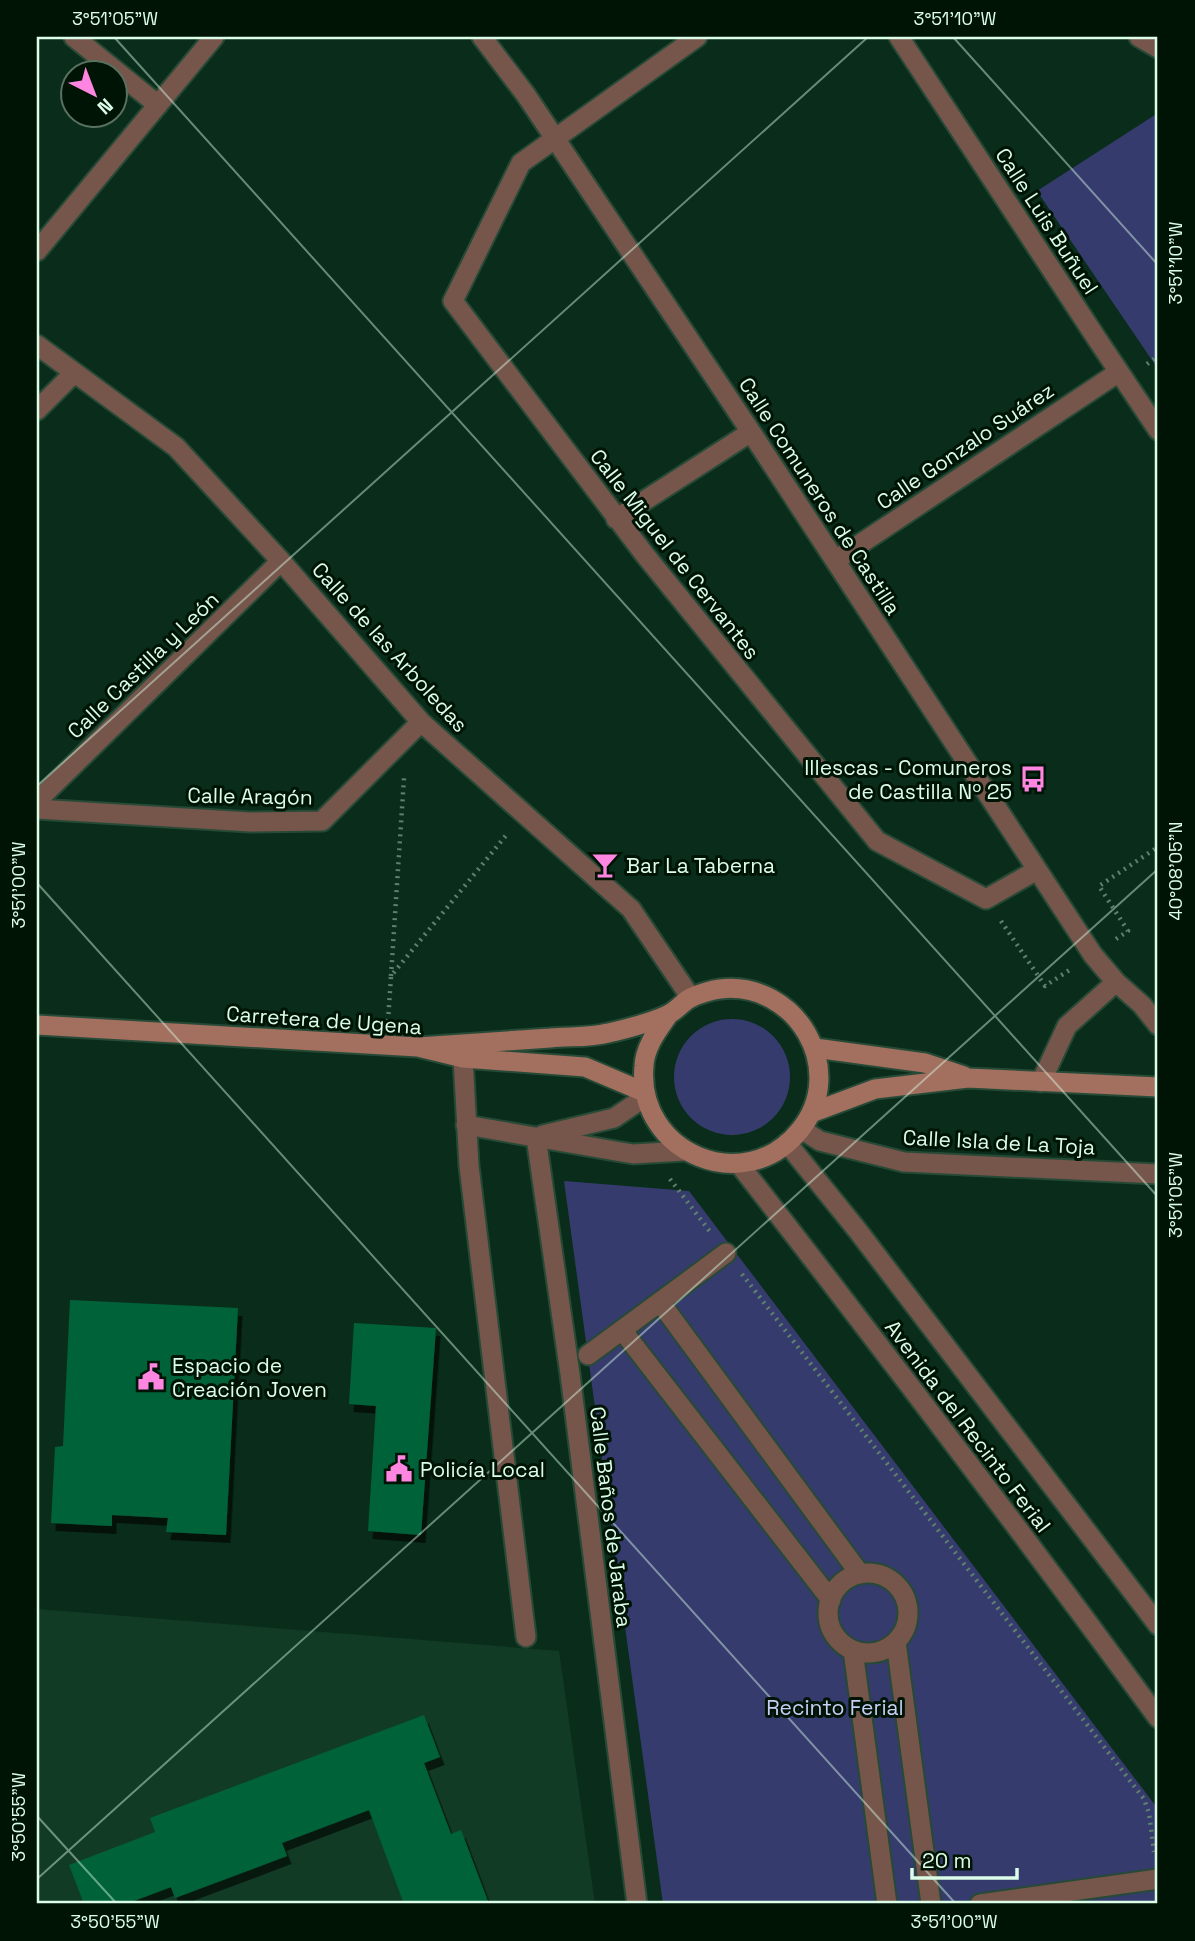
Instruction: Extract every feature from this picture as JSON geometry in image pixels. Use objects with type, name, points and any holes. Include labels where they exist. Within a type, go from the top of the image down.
[{"type":"main road","points":[[418,1047],[606,1034],[668,1014],[691,998],[720,989],[750,990],[778,1001],[800,1021],[814,1048],[819,1070],[817,1092],[800,1129]]},
{"type":"main road","points":[[668,1014],[652,1037],[643,1064],[645,1095],[651,1113],[663,1132],[684,1151],[710,1162],[738,1164],[765,1157],[800,1129],[875,1088],[968,1078],[1158,1087]]},
{"type":"main road","name":"Carretera de Ugena","points":[[37,1025],[418,1047],[463,1058],[585,1067],[645,1095]]},
{"type":"main road","points":[[814,1048],[925,1063],[968,1078]]},
{"type":"street","points":[[74,37],[158,105]]},
{"type":"street","points":[[37,251],[214,37]]},
{"type":"street","name":"Calle Comuneros de Castilla","points":[[482,37],[556,138],[836,559],[1093,955],[1116,982],[1150,1006],[1158,1025]]},
{"type":"street","points":[[556,138],[697,37]]},
{"type":"street","name":"Calle Luis Buñuel","points":[[899,37],[1158,430]]},
{"type":"street","points":[[1139,37],[1158,48]]},
{"type":"street","name":"Calle Miguel de Cervantes","points":[[556,138],[521,163],[453,301],[616,519],[877,841],[986,899],[1037,870]]},
{"type":"street","name":"Calle de las Arboledas","points":[[37,345],[176,447],[281,561],[421,722],[631,908],[691,998]]},
{"type":"street","name":"Calle Gonzalo Suárez","points":[[836,559],[1119,372]]},
{"type":"street","points":[[37,410],[74,373]]},
{"type":"street","points":[[616,519],[751,432]]},
{"type":"street","name":"Calle Castilla y León","points":[[37,801],[281,561]]},
{"type":"street","name":"Calle Aragón","points":[[37,809],[250,822],[322,821],[421,722]]},
{"type":"street","points":[[1041,1082],[1066,1027],[1116,982]]},
{"type":"street","points":[[463,1058],[469,1166],[526,1637]]},
{"type":"street","points":[[536,1137],[614,1118],[645,1095]]},
{"type":"street","points":[[466,1125],[633,1154],[684,1151]]},
{"type":"street","name":"Calle Isla de La Toja","points":[[800,1129],[820,1141],[904,1162],[1158,1174]]},
{"type":"street","name":"Avenida del Recinto Ferial","points":[[800,1129],[858,1231],[1150,1603],[1158,1625]]},
{"type":"street","name":"Calle Baños de Jaraba","points":[[536,1137],[570,1374],[637,1904]]},
{"type":"street","name":"Avenida del Recinto Ferial","points":[[738,1164],[867,1330],[1158,1718]]},
{"type":"street","points":[[588,1355],[726,1253]]},
{"type":"street","points":[[660,1302],[860,1574]]},
{"type":"street","points":[[622,1330],[831,1600]]},
{"type":"street","points":[[873,1573],[896,1584],[904,1594],[908,1606],[904,1632],[886,1649],[873,1653],[860,1653],[837,1639],[828,1614],[837,1588],[860,1574],[873,1573]]},
{"type":"street","points":[[896,1642],[932,1904]]},
{"type":"street","points":[[853,1650],[887,1904]]},
{"type":"street","points":[[979,1904],[1158,1879]]},
{"type":"path","points":[[1147,364],[1158,356]]},
{"type":"path","points":[[387,1045],[405,769],[392,751]]},
{"type":"path","points":[[391,976],[524,813]]},
{"type":"path","points":[[650,1153],[1144,1799],[1149,1813],[1158,1879]]},
{"type":"shaded area","points":[[37,1609],[559,1651],[595,1904],[37,1904]]},
{"type":"green space","points":[[1158,113],[1158,369],[1037,191]]},
{"type":"green space","points":[[732,1019],[754,1024],[773,1036],[785,1055],[790,1077],[785,1099],[773,1118],[754,1130],[732,1135],[710,1130],[691,1118],[679,1099],[674,1077],[679,1055],[691,1036],[710,1024]]},
{"type":"green space","name":"Recinto Ferial","points":[[564,1181],[689,1191],[1158,1809],[1158,1904],[663,1904]]},
{"type":"building","name":"Espacio de Creación Joven","points":[[70,1300],[238,1308],[226,1535],[166,1532],[168,1518],[112,1515],[112,1526],[51,1523],[55,1447],[63,1446]]},
{"type":"building","name":"Policía Local","points":[[354,1323],[436,1328],[421,1535],[368,1531],[376,1406],[349,1404]]},
{"type":"building","points":[[424,1715],[440,1757],[424,1763],[451,1834],[461,1830],[489,1904],[404,1904],[369,1810],[282,1843],[287,1856],[175,1898],[171,1887],[126,1904],[84,1904],[69,1865],[155,1832],[150,1818]]},
{"type":"place","name":"Illescas - Comuneros de Castilla Nº 25","points":[[1033,779]]},
{"type":"place","name":"Bar La Taberna","points":[[605,865]]},
{"type":"place","name":"Espacio de Creación Joven","points":[[151,1377]]},
{"type":"place","name":"Policía Local","points":[[399,1469]]}]
